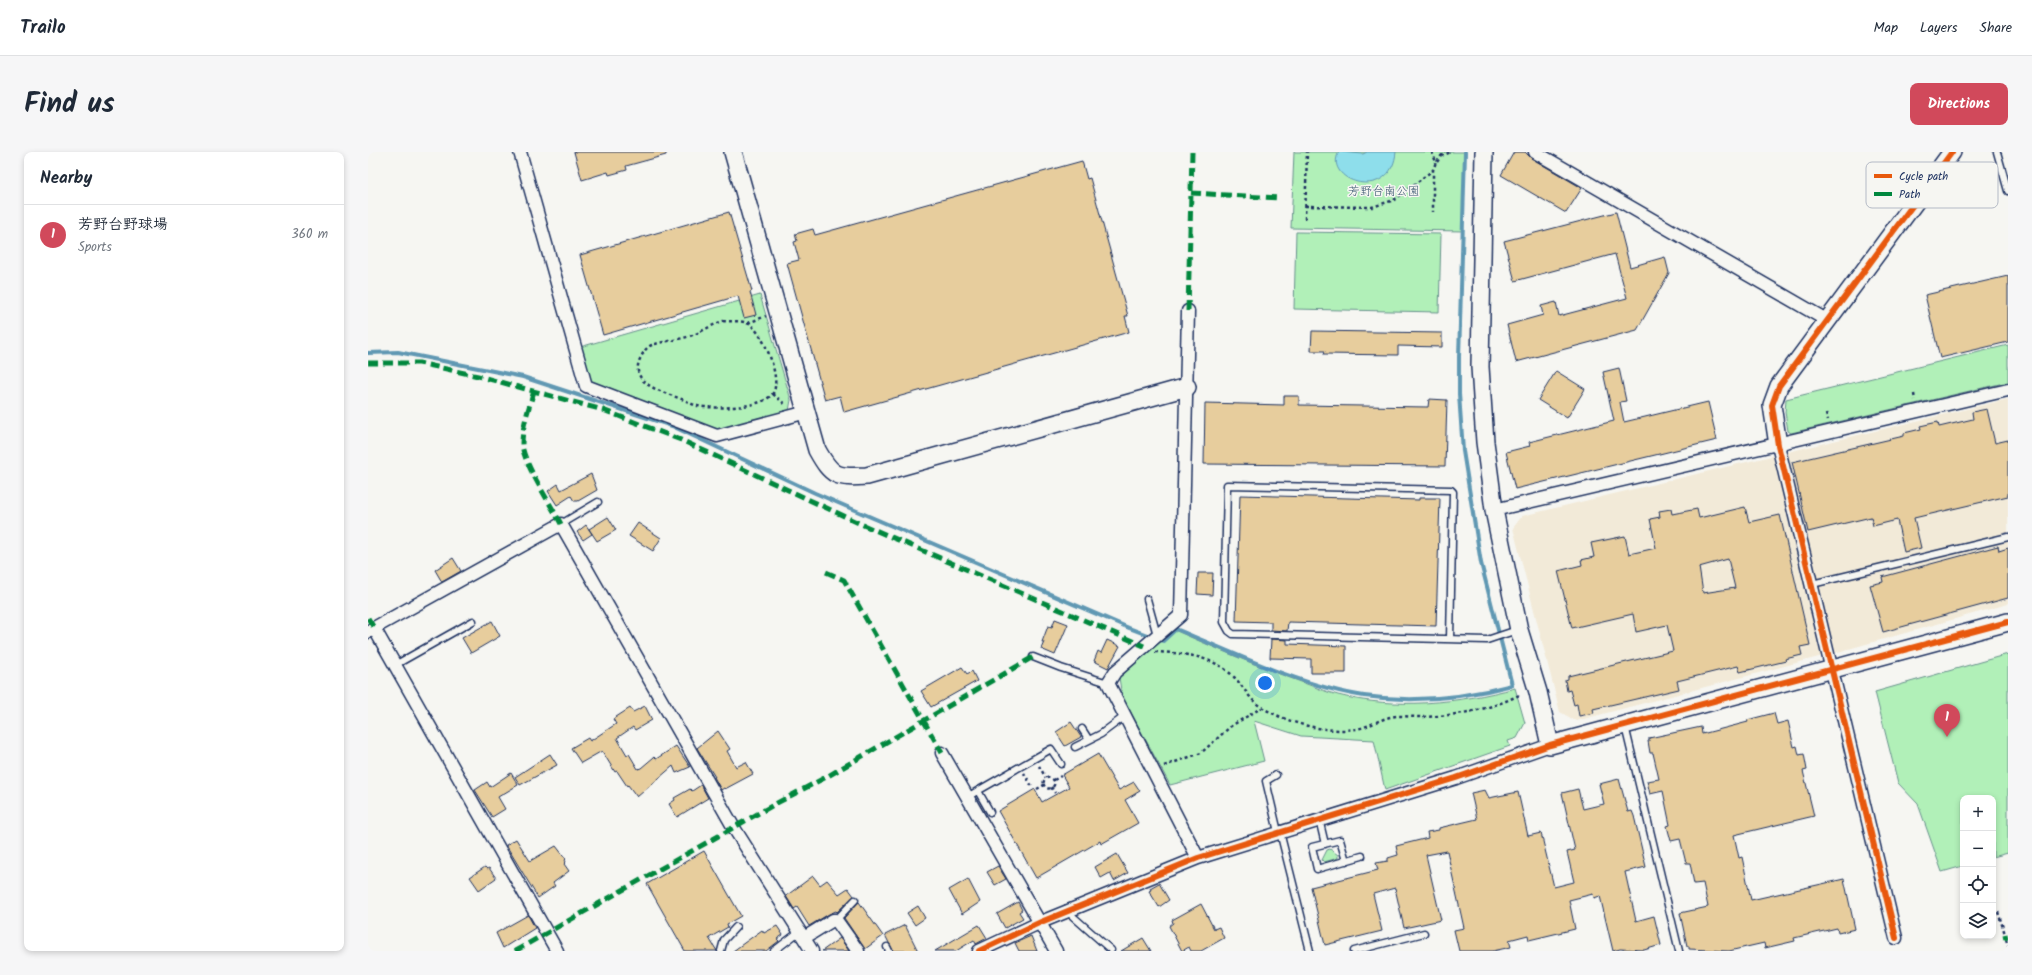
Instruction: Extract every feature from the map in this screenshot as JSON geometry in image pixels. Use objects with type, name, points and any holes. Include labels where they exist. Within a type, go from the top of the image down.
[{"type":"street","points":[[520,152],[586,386],[717,436],[807,412]]},
{"type":"street","points":[[733,152],[817,450],[828,469],[838,476],[867,476],[1186,387]]},
{"type":"street","points":[[1484,152],[1480,367],[1485,442],[1494,510],[1519,630],[1538,692],[1550,745]]},
{"type":"street","points":[[1535,152],[1828,321]]},
{"type":"street","points":[[1945,162],[1952,152]]},
{"type":"street","points":[[1896,938],[1859,789],[1832,668],[1778,445],[1772,405],[1779,386],[1911,208]]},
{"type":"street","points":[[1188,311],[1181,615],[1115,672],[1108,683],[1198,858]]},
{"type":"street","points":[[1494,510],[1778,445],[2008,390]]},
{"type":"street","points":[[557,951],[394,665],[371,630],[562,524],[734,828],[812,951]]},
{"type":"street","points":[[979,951],[1041,922],[1198,858],[1319,819],[1456,778],[1550,745],[1832,668],[2008,622]]},
{"type":"street","points":[[942,753],[973,794],[1056,951]]},
{"type":"street","points":[[802,934],[836,920],[858,951]]},
{"type":"lane","points":[[1997,152],[2008,191]]},
{"type":"lane","points":[[1450,639],[1453,492],[1451,490],[1227,486],[1224,622],[1229,631],[1233,634],[1487,640],[1519,630]]},
{"type":"lane","points":[[562,524],[598,502]]},
{"type":"lane","points":[[1812,584],[2008,537]]},
{"type":"lane","points":[[1147,599],[1157,635]]},
{"type":"lane","points":[[394,665],[473,620]]},
{"type":"lane","points":[[1033,657],[1080,675],[1108,683]]},
{"type":"lane","points":[[1075,747],[1101,734],[1125,716]]},
{"type":"lane","points":[[1625,724],[1678,951]]},
{"type":"lane","points":[[1082,729],[1089,740]]},
{"type":"lane","points":[[990,812],[973,794],[1051,749],[1060,764]]},
{"type":"lane","points":[[1276,775],[1266,781],[1310,951]]},
{"type":"lane","points":[[1319,819],[1325,844]]},
{"type":"lane","points":[[1346,861],[1340,840],[1312,847],[1317,868],[1346,861],[1362,856]]},
{"type":"lane","points":[[836,920],[855,900]]},
{"type":"lane","points":[[1068,912],[1111,950]]},
{"type":"lane","points":[[721,951],[724,940],[736,928]]},
{"type":"lane","points":[[1354,951],[1424,933]]},
{"type":"lane","points":[[774,951],[802,934]]},
{"type":"path","points":[[1305,219],[1307,152]]},
{"type":"path","points":[[1432,152],[1436,162]]},
{"type":"path","points":[[1433,212],[1433,170],[1436,162],[1444,152]]},
{"type":"path","points":[[1441,156],[1451,152]]},
{"type":"path","points":[[1305,206],[1372,207],[1394,200],[1433,170]]},
{"type":"path","points":[[748,323],[757,332],[767,346],[775,381],[775,389],[773,394],[762,402],[715,408],[696,406],[652,388],[644,382],[638,373],[638,362],[644,351],[651,345],[690,336],[723,321],[748,323],[770,315]]},
{"type":"path","points":[[773,394],[790,408]]},
{"type":"path","points":[[1138,653],[1185,653],[1215,663],[1234,676],[1261,708],[1284,719],[1320,729],[1357,729],[1377,721],[1396,716],[1452,716],[1503,703],[1521,694]]},
{"type":"path","points":[[1153,769],[1201,753],[1231,726],[1261,708]]},
{"type":"path","points":[[1034,759],[1046,778],[1054,780],[1061,776]]},
{"type":"path","points":[[1020,767],[1033,788]]},
{"type":"path","points":[[1044,785],[1043,782],[1046,778]]},
{"type":"path","points":[[1051,787],[1054,784],[1054,780]]},
{"type":"path","points":[[1044,785],[1046,788],[1051,787]]},
{"type":"path","points":[[1037,789],[1044,785]]},
{"type":"path","points":[[1051,787],[1055,793]]},
{"type":"path","points":[[1998,912],[2008,944]]},
{"type":"path","points":[[1999,939],[2006,937]]},
{"type":"shaded area","points":[[2008,399],[2008,604],[1838,652],[1576,721],[1560,712],[1513,528],[1522,516]]},
{"type":"green space","name":"芳野台南公園","points":[[1294,152],[1465,152],[1463,231],[1291,228]]},
{"type":"green space","points":[[1296,232],[1441,234],[1439,312],[1294,309]]},
{"type":"green space","points":[[760,295],[791,400],[789,411],[717,432],[590,382],[580,347]]},
{"type":"green space","points":[[2008,345],[2008,382],[1791,433],[1788,431],[1785,412],[1786,399]]},
{"type":"green space","points":[[1172,629],[1287,677],[1338,695],[1360,700],[1427,703],[1472,698],[1515,688],[1525,723],[1517,738],[1508,741],[1510,746],[1385,790],[1374,740],[1301,736],[1254,721],[1264,761],[1170,785],[1122,696],[1119,678]]},
{"type":"green space","points":[[2008,654],[2008,853],[1996,856],[1996,795],[1960,795],[1960,867],[1942,872],[1918,804],[1898,783],[1875,692]]},
{"type":"green space","points":[[1330,849],[1338,855],[1338,858],[1324,862],[1322,860],[1327,850]]},
{"type":"water","points":[[1339,152],[1363,154],[1367,152],[1396,152],[1391,168],[1383,178],[1371,182],[1359,182],[1348,178],[1340,172],[1336,162]]},
{"type":"building","points":[[574,152],[666,152],[666,155],[626,166],[627,170],[609,175],[608,172],[582,180]]},
{"type":"building","points":[[1514,152],[1525,152],[1531,158],[1582,188],[1566,213],[1501,175]]},
{"type":"building","points":[[1082,161],[1087,179],[1090,178],[1128,316],[1125,316],[1129,332],[844,412],[840,396],[825,400],[787,263],[799,260],[794,242],[797,241],[795,234],[813,229],[815,235]]},
{"type":"building","points":[[729,212],[752,291],[750,292],[756,315],[744,318],[738,296],[603,335],[580,255]]},
{"type":"building","points":[[1616,212],[1630,267],[1665,257],[1669,273],[1637,330],[1516,362],[1507,325],[1543,315],[1541,306],[1556,302],[1559,316],[1627,298],[1615,254],[1515,281],[1504,241]]},
{"type":"building","points":[[2008,276],[2008,342],[1940,358],[1925,295]]},
{"type":"building","points":[[1312,331],[1442,333],[1442,347],[1398,346],[1398,355],[1324,354],[1325,351],[1311,351]]},
{"type":"building","points":[[1619,368],[1626,401],[1620,402],[1624,422],[1708,402],[1717,440],[1515,489],[1506,452],[1530,446],[1529,442],[1614,421],[1603,372]]},
{"type":"building","points":[[1556,371],[1585,389],[1567,418],[1538,400]]},
{"type":"building","points":[[1284,396],[1299,396],[1299,405],[1428,407],[1429,399],[1447,400],[1445,466],[1204,464],[1205,403],[1284,405]]},
{"type":"building","points":[[1987,409],[1995,443],[2008,440],[2008,496],[1914,518],[1921,548],[1904,552],[1897,520],[1873,526],[1871,517],[1808,532],[1792,462],[1904,436],[1904,433],[1921,429],[1920,426],[1938,422],[1939,427],[1973,419],[1972,412]]},
{"type":"building","points":[[591,474],[597,490],[578,501],[574,501],[571,496],[557,505],[548,491],[558,484],[561,490]]},
{"type":"building","points":[[1240,495],[1419,500],[1419,498],[1440,498],[1436,626],[1288,622],[1287,631],[1271,630],[1271,622],[1236,621]]},
{"type":"building","points":[[1745,507],[1749,522],[1780,515],[1810,645],[1800,647],[1802,655],[1785,659],[1786,661],[1740,672],[1738,666],[1677,681],[1679,689],[1593,709],[1594,713],[1579,716],[1577,704],[1574,705],[1570,690],[1567,691],[1565,680],[1568,679],[1568,676],[1673,651],[1667,625],[1636,632],[1633,614],[1572,628],[1558,571],[1582,565],[1581,560],[1594,557],[1591,543],[1625,536],[1629,554],[1656,548],[1650,519],[1660,517],[1659,511],[1671,509],[1672,514],[1697,509],[1699,518]],"holes":[[[1728,559],[1735,588],[1703,593],[1699,567]]]},
{"type":"building","points":[[608,517],[616,530],[597,541],[589,529]]},
{"type":"building","points":[[638,523],[661,538],[653,551],[629,536]]},
{"type":"building","points":[[586,525],[592,534],[583,540],[577,532]]},
{"type":"building","points":[[1998,546],[1999,551],[2008,548],[2008,598],[1883,632],[1870,585],[1883,582],[1882,577]]},
{"type":"building","points":[[453,558],[461,571],[442,582],[435,570]]},
{"type":"building","points":[[1198,573],[1213,573],[1212,595],[1197,594]]},
{"type":"building","points":[[1055,619],[1068,624],[1055,655],[1041,649],[1048,626],[1052,627]]},
{"type":"building","points":[[492,621],[500,636],[471,653],[462,638]]},
{"type":"building","points":[[1271,639],[1287,640],[1287,644],[1346,646],[1346,673],[1311,673],[1311,659],[1270,658]]},
{"type":"building","points":[[1107,640],[1120,646],[1108,668],[1094,661],[1098,651],[1101,653]]},
{"type":"building","points":[[962,667],[967,674],[972,671],[977,681],[931,707],[921,691]]},
{"type":"building","points":[[645,706],[652,720],[635,730],[633,727],[617,738],[627,755],[629,754],[638,769],[654,757],[656,759],[676,746],[690,767],[676,773],[673,766],[637,797],[628,785],[627,786],[617,771],[615,772],[602,751],[581,763],[571,748],[588,738],[590,741],[616,724],[613,719],[630,708],[633,712]]},
{"type":"building","points":[[1774,713],[1777,724],[1788,721],[1794,747],[1797,746],[1799,755],[1804,754],[1807,770],[1803,771],[1814,816],[1734,835],[1739,858],[1742,857],[1751,900],[1844,879],[1855,929],[1838,933],[1837,928],[1794,938],[1795,941],[1765,948],[1764,943],[1729,951],[1689,949],[1689,946],[1687,946],[1680,913],[1708,907],[1703,883],[1694,884],[1690,863],[1686,863],[1680,839],[1671,841],[1667,826],[1670,825],[1663,791],[1650,794],[1647,781],[1659,779],[1653,753],[1650,753],[1649,738],[1701,727],[1702,734],[1748,722],[1747,720]]},
{"type":"building","points":[[1071,722],[1081,737],[1065,746],[1056,732]]},
{"type":"building","points":[[718,731],[730,749],[727,751],[736,767],[746,762],[753,774],[721,790],[715,777],[697,748]]},
{"type":"building","points":[[550,754],[557,765],[520,785],[515,777]]},
{"type":"building","points":[[1098,754],[1119,790],[1134,782],[1140,791],[1125,800],[1138,823],[1101,844],[1100,841],[1036,878],[998,811],[1035,789],[1042,802],[1069,787],[1062,775]]},
{"type":"building","points":[[511,773],[518,785],[498,797],[505,809],[492,817],[475,790],[487,782],[490,787]]},
{"type":"building","points":[[1619,779],[1628,812],[1632,811],[1634,816],[1646,867],[1625,872],[1636,921],[1654,916],[1661,945],[1644,950],[1620,949],[1613,951],[1600,896],[1594,898],[1593,894],[1569,900],[1575,929],[1529,940],[1528,935],[1509,940],[1511,947],[1493,951],[1459,951],[1454,930],[1464,928],[1447,851],[1426,855],[1441,920],[1404,928],[1395,888],[1373,894],[1382,931],[1325,945],[1311,887],[1378,870],[1376,863],[1388,861],[1388,858],[1398,855],[1396,846],[1428,838],[1427,832],[1439,830],[1439,828],[1477,819],[1471,793],[1485,790],[1489,798],[1518,792],[1528,836],[1541,833],[1554,887],[1574,882],[1567,852],[1575,850],[1562,793],[1578,789],[1583,809],[1604,804],[1599,784]]},
{"type":"building","points":[[701,785],[708,798],[677,817],[669,804],[675,800],[674,798],[690,789],[692,791]]},
{"type":"building","points":[[516,839],[530,861],[556,846],[566,859],[564,864],[569,871],[553,883],[555,886],[538,898],[506,845]]},
{"type":"building","points":[[704,851],[741,916],[727,924],[728,927],[709,938],[717,951],[685,951],[647,884]]},
{"type":"building","points":[[1117,854],[1128,873],[1114,881],[1110,873],[1101,878],[1095,867]]},
{"type":"building","points":[[998,866],[1006,879],[995,885],[987,872]]},
{"type":"building","points":[[485,867],[487,869],[489,868],[496,878],[479,890],[470,877]]},
{"type":"building","points":[[813,876],[820,885],[827,880],[839,894],[848,888],[854,896],[837,912],[836,911],[829,914],[809,926],[797,907],[794,909],[786,896]]},
{"type":"building","points":[[968,879],[980,902],[962,914],[949,890]]},
{"type":"building","points":[[1159,883],[1169,900],[1159,907],[1149,891],[1151,890],[1150,888]]},
{"type":"building","points":[[859,902],[883,936],[865,949],[844,918]]},
{"type":"building","points":[[1018,902],[1022,910],[1019,912],[1023,918],[1005,928],[997,914]]},
{"type":"building","points":[[1201,904],[1214,929],[1219,927],[1224,938],[1201,951],[1191,951],[1189,947],[1182,951],[1169,926],[1173,923],[1172,920]]},
{"type":"building","points":[[918,906],[925,918],[915,925],[907,913]]},
{"type":"building","points":[[528,915],[535,928],[503,948],[496,933]]},
{"type":"building","points":[[905,925],[918,951],[893,951],[885,935]]},
{"type":"building","points":[[979,925],[987,938],[976,944],[974,940],[956,951],[935,951]]},
{"type":"building","points":[[777,926],[783,935],[777,939],[779,941],[766,951],[733,951],[762,930],[764,933]]},
{"type":"building","points":[[1031,936],[1037,951],[1019,951],[1015,943]]},
{"type":"building","points":[[840,938],[849,951],[822,951]]},
{"type":"building","points":[[1143,938],[1151,951],[1121,951]]},
{"type":"waterway","points":[[368,353],[398,352],[523,377],[672,426],[815,493],[1129,628],[1163,641],[1176,629],[1293,677],[1341,692],[1364,696],[1420,699],[1476,693],[1512,685],[1481,563],[1463,451],[1459,394],[1459,357],[1465,152]]},
{"type":"marked path","points":[[1188,311],[1192,152]]},
{"type":"marked path","points":[[1191,193],[1279,198]]},
{"type":"marked path","points":[[368,363],[419,363],[478,376],[603,410],[681,440],[861,524],[1144,646]]},
{"type":"marked path","points":[[534,391],[526,417],[522,444],[532,473],[561,524]]},
{"type":"marked path","points":[[826,572],[844,580],[942,753]]},
{"type":"marked path","points":[[368,618],[374,628]]},
{"type":"marked path","points":[[515,951],[775,804],[828,776],[1033,657]]},
{"type":"marked path","points":[[2005,934],[2006,939]]},
{"type":"cycle path","points":[[1945,162],[1952,152]]},
{"type":"cycle path","points":[[1896,938],[1778,445],[1772,405],[1779,386],[1911,208]]},
{"type":"cycle path","points":[[979,951],[1041,922],[1198,858],[1456,778],[1550,745],[2008,622]]},
{"type":"place","name":"芳野台野球場","points":[[1947,737]]}]
